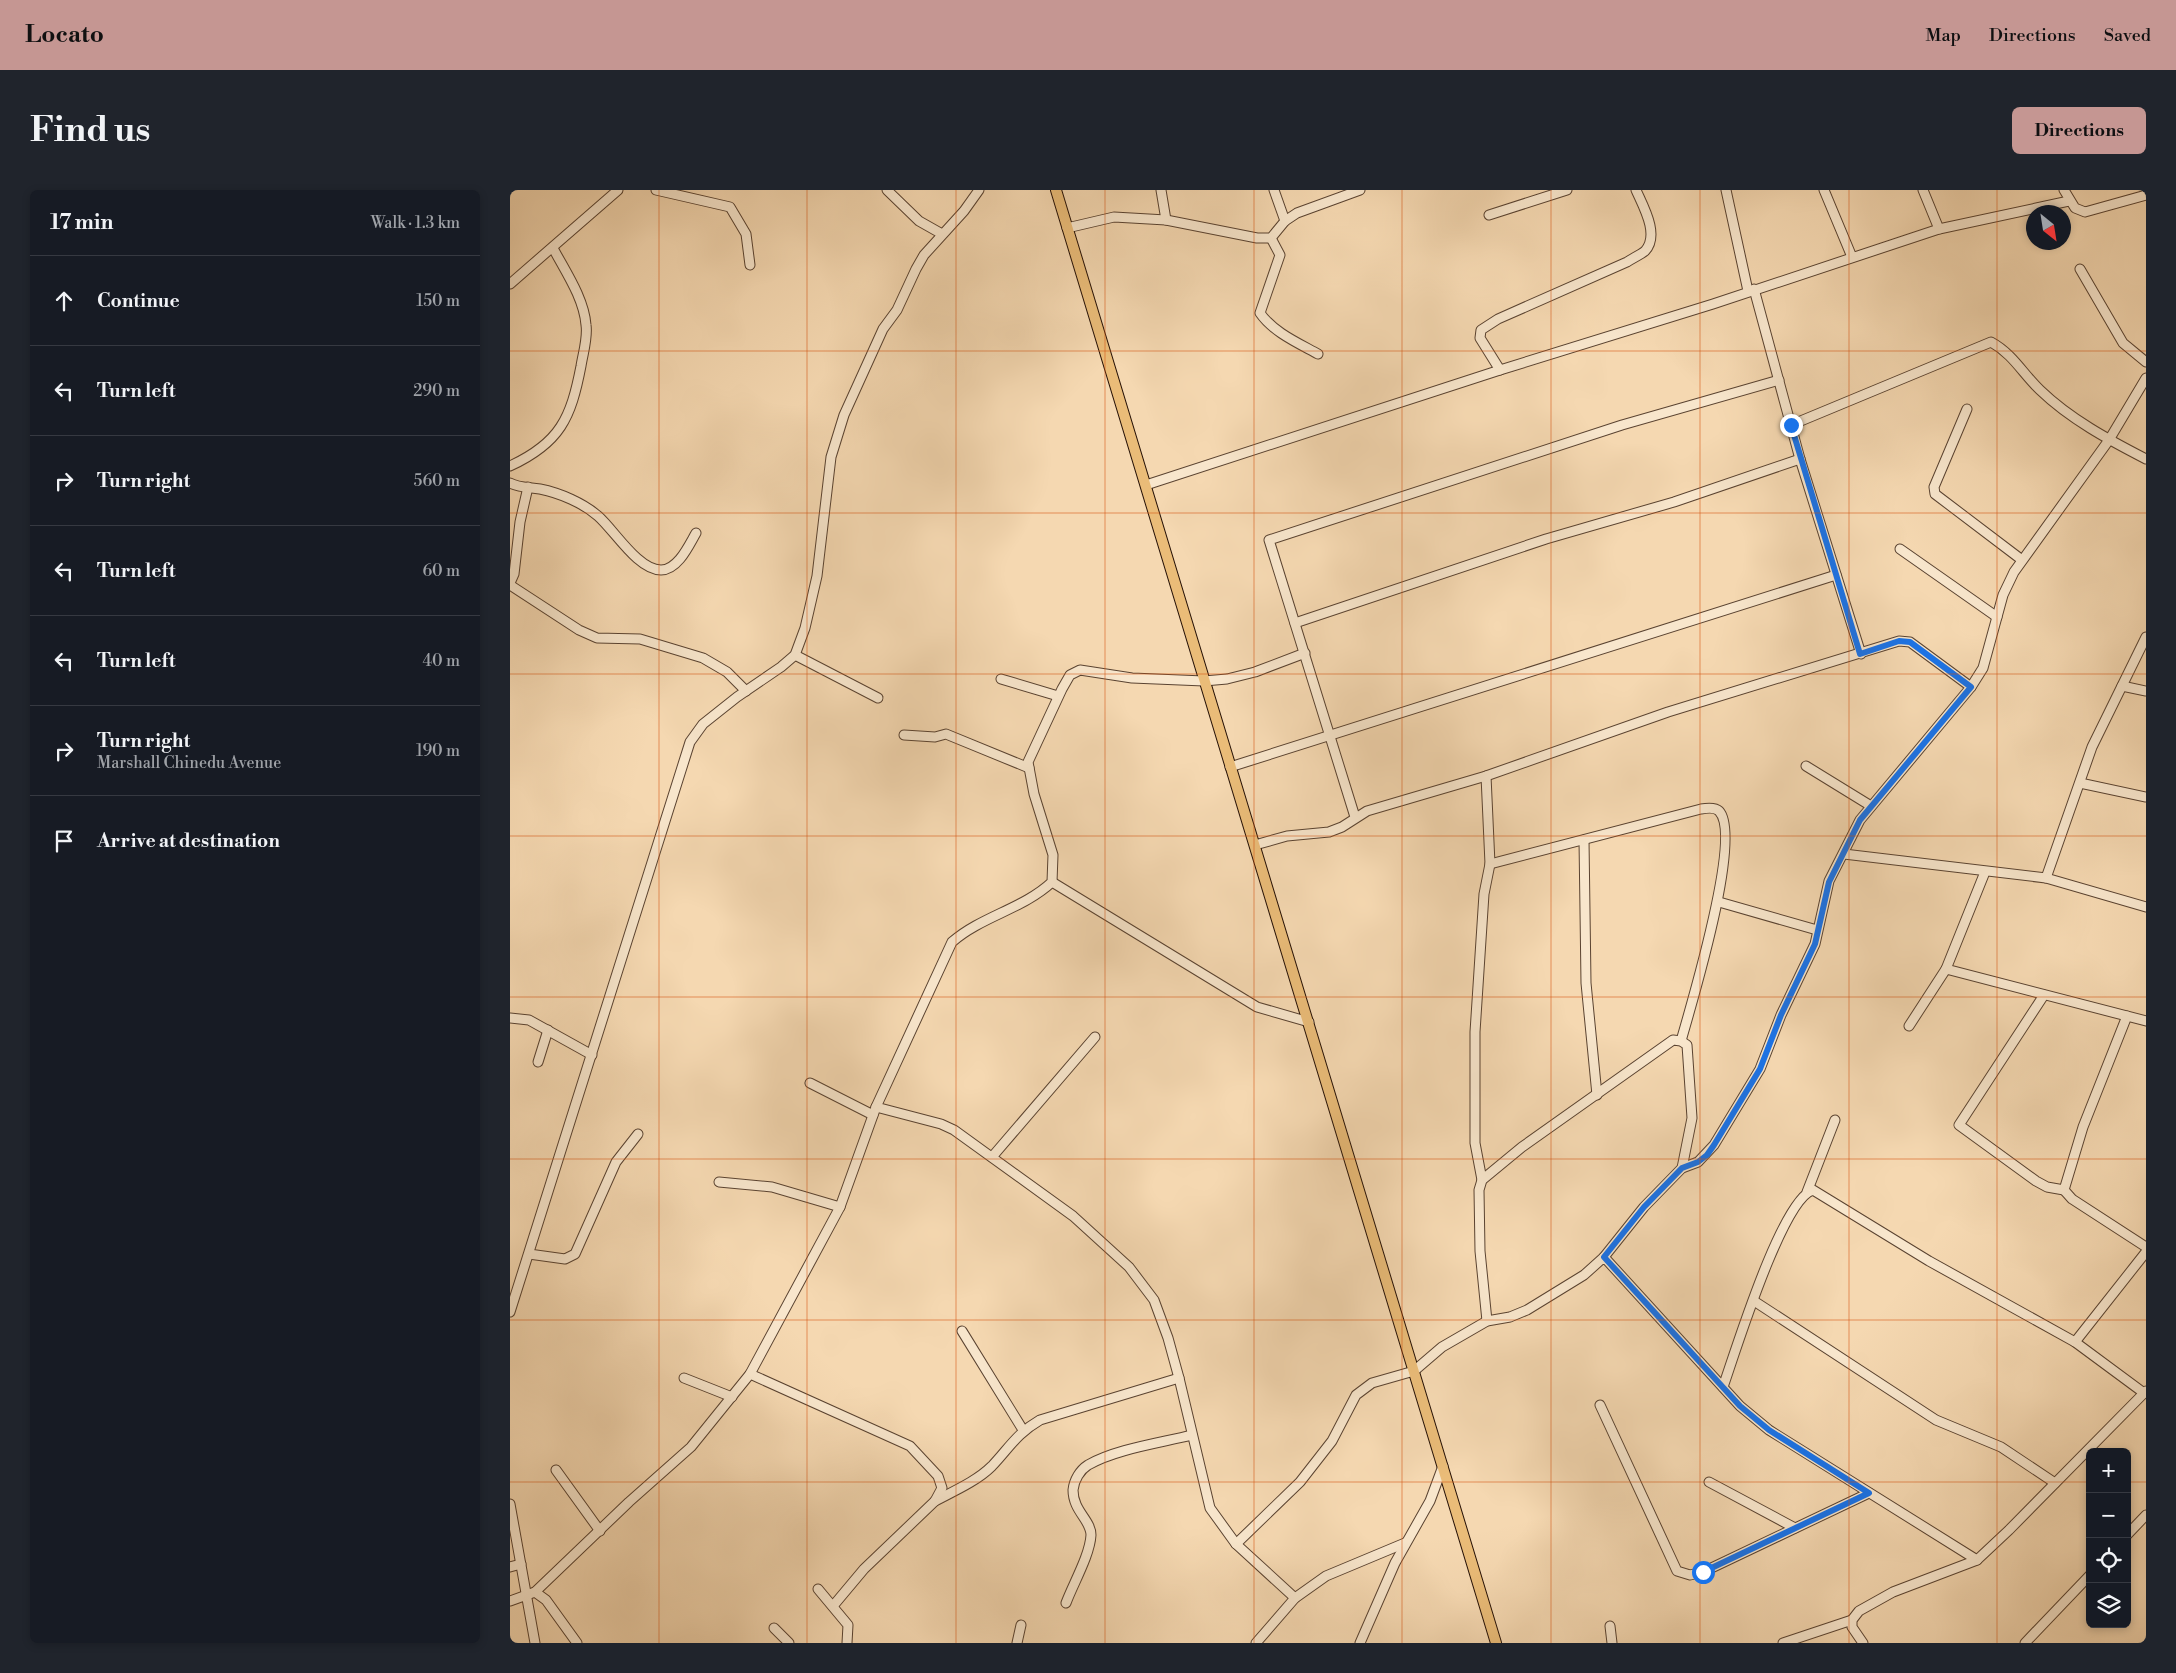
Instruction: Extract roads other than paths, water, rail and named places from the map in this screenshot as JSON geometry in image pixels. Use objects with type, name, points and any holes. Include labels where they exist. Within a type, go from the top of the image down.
[{"type":"main road","points":[[1056,190],[1496,1643]]},
{"type":"street","points":[[510,284],[618,190]]},
{"type":"street","points":[[656,190],[730,207],[746,234],[750,265]]},
{"type":"street","points":[[887,190],[918,221],[942,234]]},
{"type":"street","points":[[510,1312],[690,742],[703,724],[795,655],[805,628],[817,576],[831,457],[838,430],[883,329],[896,310],[924,255],[964,211],[979,190]]},
{"type":"street","points":[[1161,190],[1166,220]]},
{"type":"street","points":[[1274,190],[1285,221]]},
{"type":"street","points":[[1271,238],[1285,221],[1297,214],[1360,190]]},
{"type":"street","points":[[1489,215],[1567,190]]},
{"type":"street","points":[[1500,370],[1480,338],[1481,330],[1498,319],[1628,262],[1646,250],[1650,238],[1649,219],[1636,190]]},
{"type":"street","points":[[1726,190],[1751,290],[1800,459],[1860,654]]},
{"type":"street","points":[[1824,190],[1852,257]]},
{"type":"street","points":[[1923,190],[1939,229]]},
{"type":"street","points":[[2064,190],[2069,201],[2076,208],[2091,211],[2146,195]]},
{"type":"street","points":[[1146,485],[1500,370],[1713,304],[1939,229],[2069,201]]},
{"type":"street","points":[[1067,228],[1114,217],[1166,220],[1257,238],[1271,238]]},
{"type":"street","points":[[1271,238],[1280,256],[1260,313],[1264,319],[1283,334],[1318,354]]},
{"type":"street","points":[[510,466],[531,456],[547,443],[562,426],[573,405],[576,390],[586,325],[575,292],[553,248]]},
{"type":"street","points":[[2080,269],[2123,343],[2146,362]]},
{"type":"street","points":[[1791,425],[1991,342],[2003,348],[2041,391],[2109,440],[2146,459]]},
{"type":"street","points":[[1236,1544],[1300,1482],[1332,1441],[1356,1394],[1372,1383],[1414,1371],[1442,1347],[1487,1321],[1510,1317],[1535,1305],[1584,1275],[1604,1257],[1644,1207],[1682,1168],[1698,1162],[1707,1155],[1760,1069],[1781,1015],[1815,944],[1829,882],[1860,820],[1971,687],[1983,668],[2003,595],[2022,560],[2109,440],[2146,378]]},
{"type":"street","points":[[1355,817],[1269,540],[1622,424],[1778,380]]},
{"type":"street","points":[[1967,409],[1934,487],[1935,494],[2022,560]]},
{"type":"street","points":[[1295,622],[1546,539],[1674,502],[1800,459]]},
{"type":"street","points":[[510,483],[570,499],[596,515],[647,566],[662,570],[671,567],[684,554],[696,532]]},
{"type":"street","points":[[528,488],[520,522],[514,574],[510,584],[579,630],[597,638],[640,639],[703,658],[716,664],[746,691]]},
{"type":"street","points":[[1900,550],[1997,617]]},
{"type":"street","points":[[1230,766],[1836,575]]},
{"type":"street","points":[[2046,878],[2092,747],[2146,636]]},
{"type":"street","points":[[1255,845],[1287,836],[1328,832],[1342,827],[1367,811],[1486,776],[1668,712],[1899,641],[1910,642],[1971,687]]},
{"type":"street","points":[[510,1601],[536,1592],[556,1570],[691,1447],[750,1374],[840,1207],[875,1111],[952,942],[967,929],[1041,893],[1052,882],[1053,855],[1034,794],[1028,762],[1058,696],[1070,676],[1080,670],[1132,678],[1204,681],[1227,679],[1254,672],[1305,653]]},
{"type":"street","points":[[795,655],[878,698]]},
{"type":"street","points":[[1001,679],[1058,696]]},
{"type":"street","points":[[2122,686],[2146,691]]},
{"type":"street","points":[[904,735],[935,737],[946,734],[1029,768]]},
{"type":"street","points":[[1806,766],[1871,806]]},
{"type":"street","points":[[1486,776],[1490,864],[1484,894],[1474,1032],[1476,1143],[1482,1180],[1479,1190],[1480,1251],[1487,1321]]},
{"type":"street","points":[[2080,783],[2146,797]]},
{"type":"street","points":[[1490,864],[1701,809],[1712,808],[1719,811],[1725,823],[1719,902],[1681,1041]]},
{"type":"street","points":[[1584,840],[1586,983],[1597,1095]]},
{"type":"street","points":[[1844,854],[2046,878],[2146,907]]},
{"type":"street","points":[[1909,1026],[1946,969],[1985,872]]},
{"type":"street","points":[[1052,882],[1257,1007],[1309,1022]]},
{"type":"street","points":[[1719,902],[1817,930]]},
{"type":"street","points":[[1946,969],[2146,1021]]},
{"type":"street","points":[[2044,995],[1959,1125],[2036,1181],[2047,1187],[2064,1190],[2072,1199],[2146,1247]]},
{"type":"street","points":[[2064,1190],[2083,1127],[2127,1016]]},
{"type":"street","points":[[510,1018],[529,1020],[592,1055]]},
{"type":"street","points":[[538,1062],[548,1030]]},
{"type":"street","points":[[992,1157],[1095,1037]]},
{"type":"street","points":[[1482,1180],[1522,1147],[1673,1040],[1681,1041],[1687,1045],[1692,1118],[1682,1168]]},
{"type":"street","points":[[810,1083],[875,1111],[942,1124],[954,1130],[1073,1216],[1129,1267],[1154,1300],[1168,1338],[1210,1508],[1236,1544],[1295,1598]]},
{"type":"street","points":[[1723,1387],[1779,1234],[1800,1198],[1806,1192],[1835,1120]]},
{"type":"street","points":[[529,1254],[565,1259],[575,1254],[616,1162],[638,1134]]},
{"type":"street","points":[[719,1182],[772,1187],[840,1207]]},
{"type":"street","points":[[1783,1643],[1852,1620],[1859,1612],[1893,1592],[1977,1560],[2145,1392],[2075,1342],[1929,1261],[1813,1190],[1806,1192]]},
{"type":"street","points":[[2075,1342],[2146,1252]]},
{"type":"street","points":[[1604,1257],[1740,1406],[1769,1430],[1977,1560]]},
{"type":"street","points":[[1754,1301],[1936,1420],[2001,1447],[2055,1483]]},
{"type":"street","points":[[962,1331],[1023,1430]]},
{"type":"street","points":[[750,1374],[910,1446],[938,1476],[942,1488],[936,1500]]},
{"type":"street","points":[[684,1378],[732,1397]]},
{"type":"street","points":[[833,1606],[864,1569],[936,1500],[964,1486],[991,1467],[1023,1430],[1040,1420],[1179,1378]]},
{"type":"street","points":[[1600,1405],[1677,1571],[1690,1575],[1703,1572],[1869,1493]]},
{"type":"street","points":[[1066,1603],[1090,1545],[1091,1533],[1074,1504],[1073,1488],[1078,1474],[1088,1465],[1126,1450],[1192,1435]]},
{"type":"street","points":[[1360,1643],[1405,1543],[1430,1501],[1443,1466]]},
{"type":"street","points":[[556,1470],[600,1531]]},
{"type":"street","points":[[1709,1482],[1795,1528]]},
{"type":"street","points":[[510,1504],[535,1643]]},
{"type":"street","points":[[2131,1531],[2146,1515]]},
{"type":"street","points":[[1256,1643],[1295,1598],[1326,1576],[1405,1543]]},
{"type":"street","points":[[510,1567],[521,1564]]},
{"type":"street","points":[[2026,1643],[2086,1579]]},
{"type":"street","points":[[818,1589],[848,1625],[847,1643]]},
{"type":"street","points":[[536,1592],[546,1600],[577,1643]]},
{"type":"street","points":[[1852,1620],[1852,1627],[1862,1643]]},
{"type":"street","points":[[1017,1643],[1021,1625]]},
{"type":"street","points":[[1610,1626],[1612,1643]]},
{"type":"street","points":[[774,1628],[789,1643]]}]
